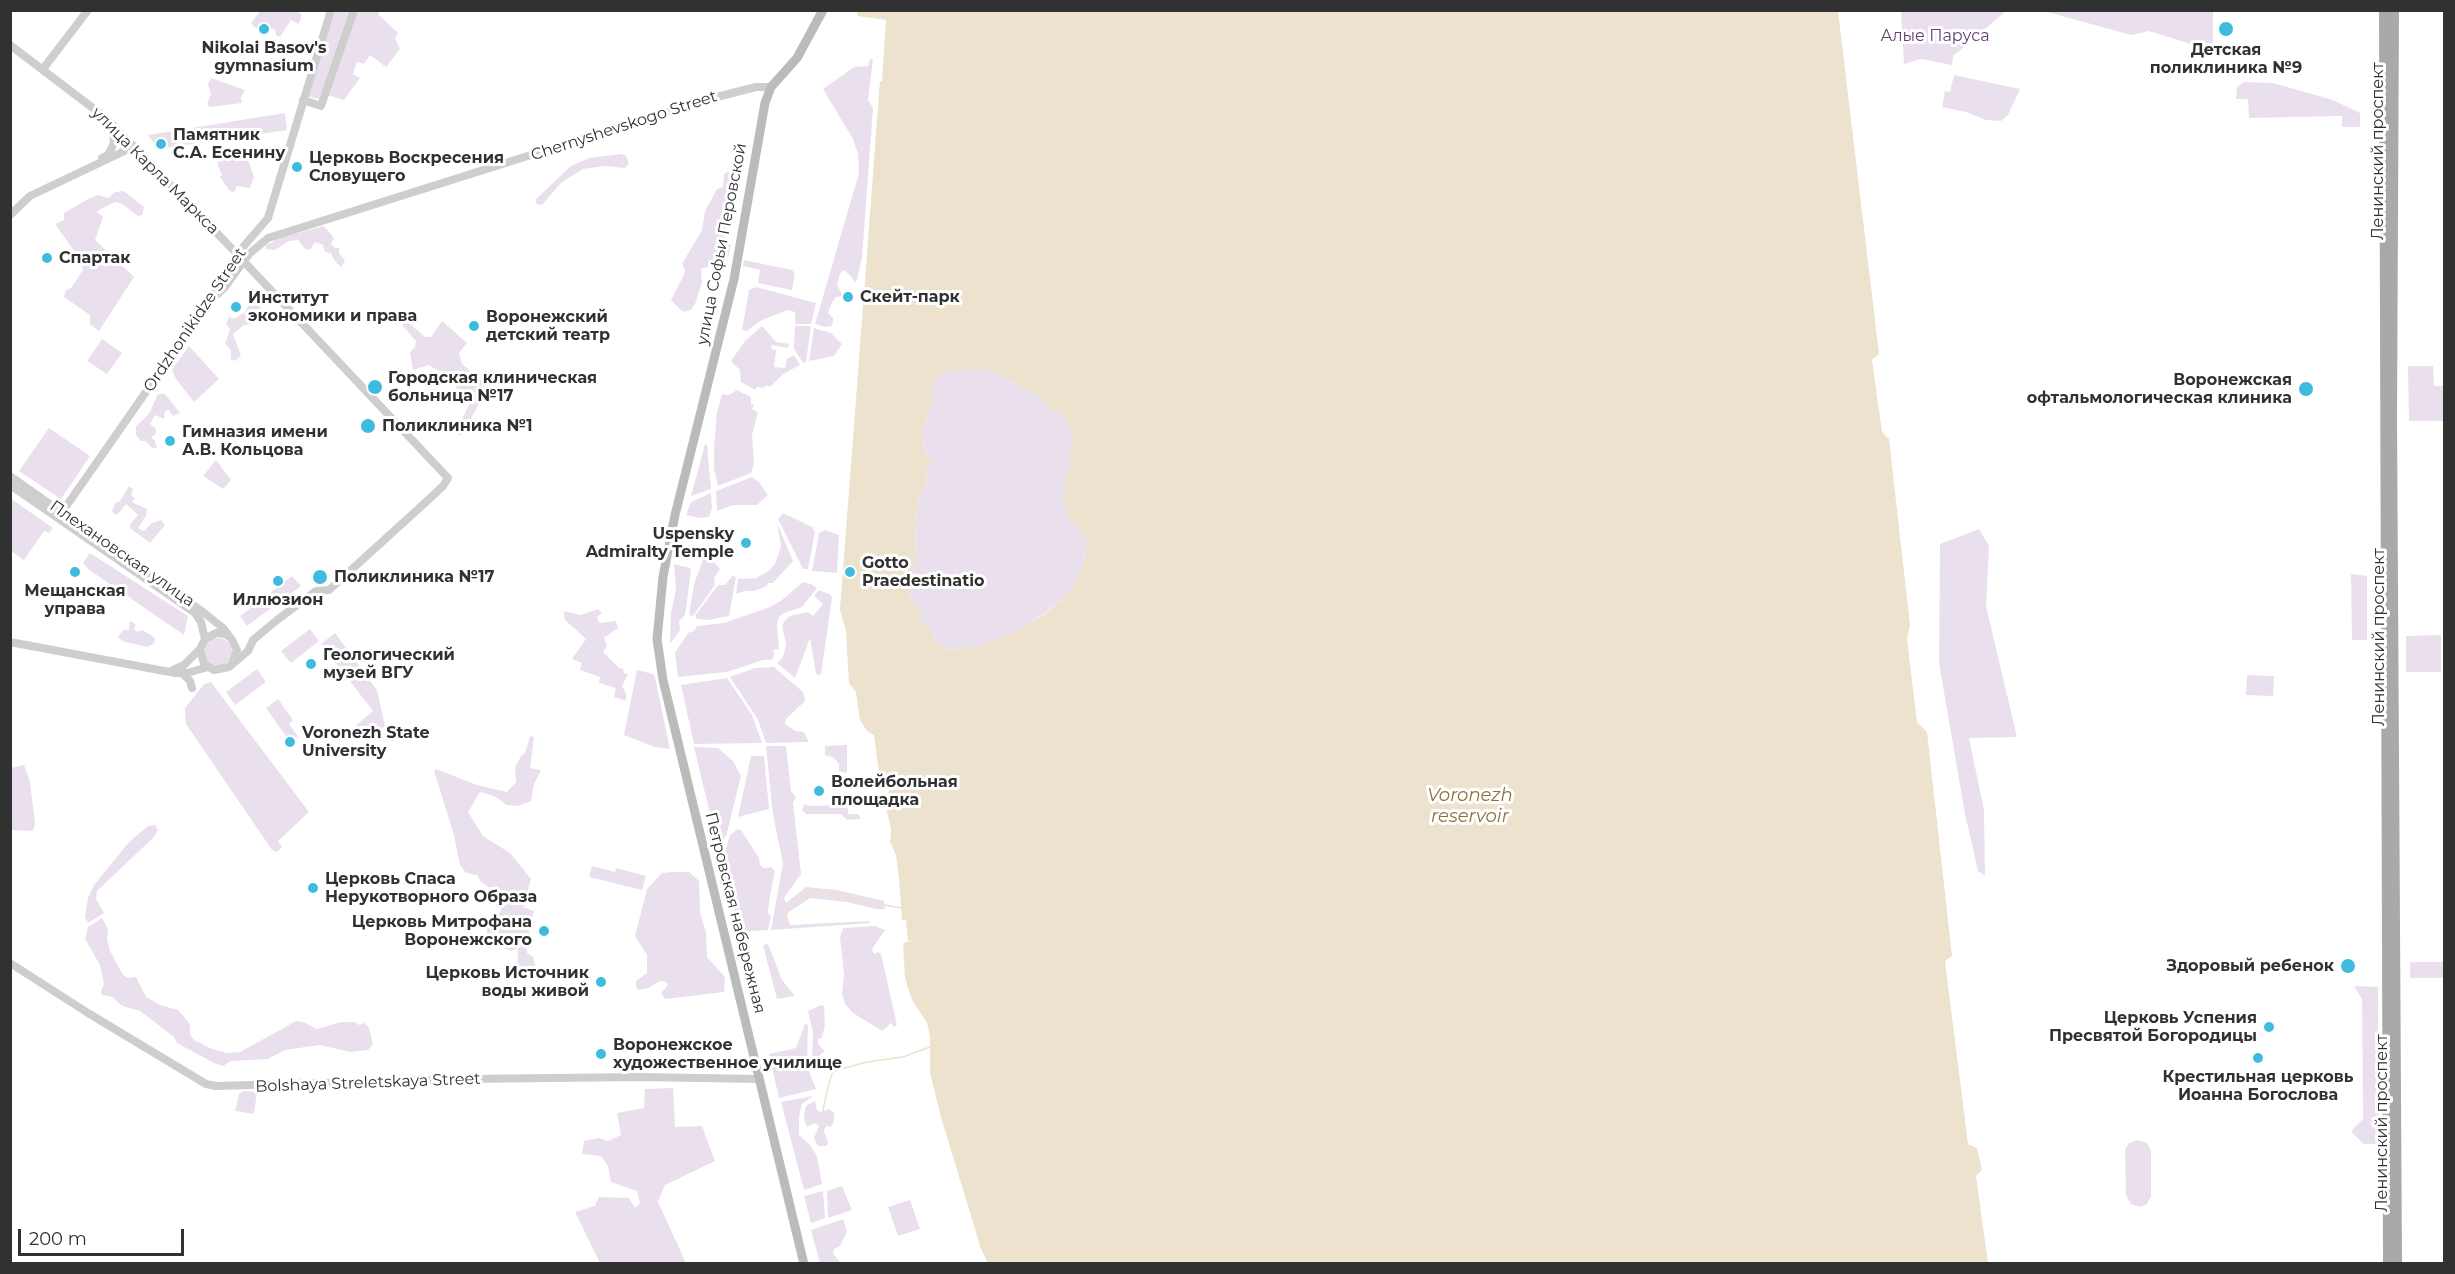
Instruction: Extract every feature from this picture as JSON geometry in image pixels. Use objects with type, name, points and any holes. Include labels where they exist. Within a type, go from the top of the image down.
[{"type":"main road","name":"улица Софьи Перовской","points":[[659,603],[675,515],[734,279],[765,103],[771,87],[797,58],[823,10]]},
{"type":"main road","name":"Ленинский проспект","points":[[2384,10],[2388,1263]]},
{"type":"main road","name":"Ленинский проспект","points":[[2394,10],[2392,418],[2397,1263]]},
{"type":"main road","name":"Петровская набережная","points":[[659,603],[657,639],[663,680],[804,1263]]},
{"type":"street","points":[[43,69],[88,10]]},
{"type":"street","name":"Ordzhonikidze Street","points":[[60,515],[208,303],[238,255],[268,218],[331,10]]},
{"type":"street","points":[[303,100],[321,106],[354,10]]},
{"type":"street","name":"улица Карла Маркса","points":[[10,45],[111,123],[448,478],[443,486],[329,590],[316,591],[252,640]]},
{"type":"street","name":"Chernyshevskogo Street","points":[[208,303],[225,286],[249,254],[268,238],[716,97],[756,87],[771,87]]},
{"type":"street","points":[[92,166],[108,154],[114,143],[111,123]]},
{"type":"street","points":[[10,215],[30,196],[135,147]]},
{"type":"street","name":"Плехановская улица","points":[[10,476],[195,613],[201,622],[205,639]]},
{"type":"street","name":"Плехановская улица","points":[[10,485],[60,515],[203,612],[223,628],[230,637]]},
{"type":"street","points":[[10,642],[164,671],[182,673],[208,667],[219,670],[232,664],[248,651],[252,640],[216,633],[205,639],[200,649],[184,665],[164,671]]},
{"type":"street","points":[[230,637],[237,650],[232,664]]},
{"type":"street","points":[[200,649],[201,659],[208,667]]},
{"type":"street","points":[[182,673],[190,681],[192,688]]},
{"type":"street","name":"Bolshaya Streletskaya Street","points":[[10,963],[206,1084],[216,1086],[462,1079],[640,1077],[759,1079]]},
{"type":"green space","points":[[261,10],[297,11],[301,14],[301,20],[298,24],[291,20],[280,37],[276,35],[275,30],[264,25],[261,29],[254,27],[251,23]]},
{"type":"green space","name":"Алые Паруса","points":[[1901,10],[2006,11],[1953,56],[1952,65],[1921,59],[1904,64]]},
{"type":"green space","points":[[335,11],[352,11],[321,100],[308,96]]},
{"type":"green space","points":[[356,11],[380,11],[378,14],[398,33],[395,38],[400,49],[386,67],[370,55],[364,64],[357,62],[353,74],[360,78],[344,100],[327,95]]},
{"type":"green space","points":[[2044,11],[2213,11],[2213,51],[2149,31],[2131,35]]},
{"type":"green space","points":[[870,59],[873,59],[868,100],[873,108],[862,258],[856,283],[845,270],[840,273],[837,285],[843,296],[836,297],[832,302],[828,313],[833,318],[833,322],[831,326],[825,327],[815,324],[859,173],[858,154],[853,139],[823,89],[854,67],[868,66]]},
{"type":"green space","points":[[1954,75],[2020,89],[2008,115],[2001,121],[1986,120],[1966,112],[1942,107],[1945,91],[1950,92]]},
{"type":"green space","points":[[211,78],[245,90],[241,97],[242,103],[210,107],[207,104],[211,94],[208,84]]},
{"type":"green space","points":[[2244,82],[2273,83],[2333,100],[2360,113],[2360,127],[2342,127],[2342,116],[2249,118],[2248,99],[2236,99],[2237,87]]},
{"type":"green space","points":[[285,113],[287,130],[158,149],[148,135]]},
{"type":"green space","points":[[621,154],[626,156],[629,163],[625,168],[604,166],[583,169],[562,182],[542,205],[536,204],[536,199],[571,166],[589,158]]},
{"type":"green space","points":[[235,156],[246,158],[254,177],[250,188],[237,186],[234,192],[230,191],[220,177],[222,175],[217,163]]},
{"type":"green space","points":[[731,173],[730,196],[737,212],[729,212],[724,242],[731,245],[728,257],[717,264],[701,269],[702,283],[695,304],[691,310],[683,312],[671,300],[684,275],[685,270],[682,264],[702,230],[705,211],[717,189],[723,187],[724,174]]},
{"type":"green space","points":[[124,191],[144,207],[142,215],[138,216],[122,204],[115,202],[99,210],[97,212],[103,217],[95,240],[134,277],[99,331],[90,324],[90,315],[64,297],[66,290],[71,288],[83,270],[80,259],[55,224],[64,220],[64,213],[88,199],[98,195],[108,198],[115,192]]},
{"type":"green space","points":[[324,226],[334,238],[331,244],[339,248],[339,253],[345,261],[341,267],[331,253],[325,252],[323,245],[315,242],[310,250],[305,249],[298,240],[289,241],[275,250],[266,249],[266,245],[275,239]]},
{"type":"green space","points":[[744,260],[792,270],[795,274],[792,290],[758,283],[760,270],[743,266]]},
{"type":"green space","points":[[756,287],[816,303],[811,324],[795,324],[795,312],[787,310],[760,321],[747,331],[742,330],[749,290]]},
{"type":"green space","points":[[252,298],[261,307],[253,324],[244,325],[233,334],[241,355],[235,361],[231,359],[231,350],[225,344],[230,329],[226,324],[229,317],[234,319],[245,312]]},
{"type":"green space","points":[[403,321],[408,322],[425,337],[431,337],[442,321],[467,343],[459,353],[462,364],[486,384],[480,402],[462,435],[458,435],[456,431],[470,403],[442,372],[428,365],[413,370],[410,352],[415,347],[416,341],[402,325]]},
{"type":"green space","points":[[762,326],[776,342],[789,344],[788,348],[772,345],[771,349],[776,350],[774,367],[785,368],[787,359],[794,355],[800,365],[783,374],[770,387],[766,385],[764,388],[757,387],[755,390],[741,382],[740,370],[731,361],[745,341]]},
{"type":"green space","points":[[795,326],[811,326],[806,362],[803,363],[794,349]]},
{"type":"green space","points":[[814,328],[831,333],[842,344],[834,356],[809,361]]},
{"type":"green space","points":[[102,339],[122,353],[107,374],[87,361]]},
{"type":"green space","points":[[189,346],[219,379],[194,402],[176,379],[172,370]]},
{"type":"green space","points":[[2408,366],[2433,366],[2434,386],[2444,386],[2444,421],[2409,421]]},
{"type":"green space","points":[[953,370],[990,370],[1040,397],[1047,407],[1061,414],[1073,432],[1069,453],[1071,466],[1065,479],[1069,517],[1088,541],[1082,569],[1067,595],[1044,614],[1021,629],[977,647],[946,649],[935,641],[930,627],[920,621],[922,615],[910,597],[906,583],[907,574],[916,558],[915,523],[919,498],[925,488],[927,470],[932,464],[924,448],[922,431],[933,398],[929,390],[938,375]]},
{"type":"green space","points":[[737,390],[751,397],[751,404],[754,405],[752,409],[758,412],[752,435],[754,464],[751,473],[718,486],[714,470],[717,412],[722,394],[729,395]]},
{"type":"green space","points":[[158,394],[165,394],[180,413],[173,416],[169,410],[165,411],[164,419],[155,415],[150,424],[156,429],[156,434],[151,437],[157,448],[152,448],[136,435],[136,426],[149,414]]},
{"type":"green space","points":[[49,428],[90,456],[61,499],[19,471]]},
{"type":"green space","points":[[705,444],[707,445],[711,489],[691,496]]},
{"type":"green space","points":[[216,460],[231,480],[223,489],[203,476]]},
{"type":"green space","points":[[752,477],[759,482],[768,495],[757,505],[733,505],[717,511],[716,491]]},
{"type":"green space","points":[[129,486],[133,489],[131,495],[135,499],[132,502],[147,509],[146,516],[138,528],[144,531],[152,523],[161,520],[165,525],[150,543],[130,528],[138,515],[126,504],[117,515],[112,512],[115,503],[120,501]]},
{"type":"green space","points":[[711,493],[712,508],[709,517],[686,515],[691,502]]},
{"type":"green space","points":[[10,498],[53,528],[49,533],[44,531],[24,560],[11,551]]},
{"type":"green space","points":[[783,513],[812,527],[815,532],[808,569],[803,569],[778,519]]},
{"type":"green space","points":[[777,523],[793,561],[773,583],[768,583],[767,586],[755,591],[736,594],[738,579],[756,578],[769,571],[775,564],[781,546]]},
{"type":"green space","points":[[1979,529],[1989,546],[1986,606],[2017,737],[1969,738],[1984,810],[1985,876],[1978,871],[1965,814],[1939,663],[1940,544]]},
{"type":"green space","points":[[825,530],[839,535],[837,573],[812,571],[819,533]]},
{"type":"green space","points":[[709,543],[711,558],[720,569],[714,578],[715,585],[693,616],[689,615],[694,584]]},
{"type":"green space","points":[[90,553],[188,616],[184,635],[88,569],[83,563]]},
{"type":"green space","points":[[674,564],[690,568],[691,571],[685,615],[679,621],[680,630],[670,644],[671,613],[676,589]]},
{"type":"green space","points":[[2351,574],[2367,576],[2367,640],[2352,640]]},
{"type":"green space","points":[[292,576],[301,586],[247,626],[240,616]]},
{"type":"green space","points":[[732,576],[736,577],[729,616],[708,620],[697,619],[695,616],[718,585],[725,585]]},
{"type":"green space","points":[[803,582],[817,588],[802,607],[779,617],[777,623],[779,650],[775,649],[772,660],[763,660],[727,672],[678,677],[675,653],[688,633],[694,631],[697,626],[724,623],[770,607]]},
{"type":"green space","points":[[819,590],[831,595],[832,598],[821,674],[816,673],[810,638],[795,678],[777,663],[783,657],[786,644],[782,625],[788,617],[793,615],[808,612],[813,616],[823,604],[814,596]]},
{"type":"green space","points":[[598,609],[602,613],[597,617],[599,623],[616,621],[618,628],[604,638],[607,646],[603,652],[619,668],[624,669],[623,673],[628,674],[622,686],[626,693],[626,701],[614,697],[616,688],[599,683],[600,677],[580,670],[582,663],[572,659],[586,639],[565,620],[564,611],[581,615]]},
{"type":"green space","points":[[131,621],[136,625],[134,629],[137,632],[142,630],[155,638],[154,644],[147,647],[122,641],[118,637],[123,630],[129,630]]},
{"type":"green space","points":[[310,629],[319,641],[291,663],[281,651]]},
{"type":"green space","points":[[335,633],[377,690],[385,726],[365,742],[354,727],[373,711],[321,644]]},
{"type":"green space","points":[[2441,635],[2441,672],[2406,672],[2406,636]]},
{"type":"green space","points":[[218,638],[228,642],[232,652],[228,662],[218,666],[208,662],[204,652],[208,642]]},
{"type":"green space","points":[[774,667],[803,692],[804,702],[786,719],[785,724],[795,731],[804,732],[809,742],[766,743],[758,720],[730,677],[755,668]]},
{"type":"green space","points":[[257,669],[266,682],[235,705],[226,692]]},
{"type":"green space","points":[[637,670],[653,674],[655,677],[670,749],[655,747],[624,735]]},
{"type":"green space","points":[[2247,675],[2274,676],[2273,696],[2246,695]]},
{"type":"green space","points":[[727,678],[752,715],[762,743],[694,744],[681,685]]},
{"type":"green space","points":[[211,682],[309,812],[278,841],[282,847],[277,852],[272,850],[186,724],[185,708],[204,684]]},
{"type":"green space","points":[[278,699],[293,720],[289,724],[298,736],[290,742],[266,708]]},
{"type":"green space","points":[[530,736],[534,737],[530,768],[541,770],[534,784],[531,801],[518,806],[507,805],[494,796],[480,792],[468,812],[483,836],[510,853],[531,879],[523,907],[534,911],[526,946],[527,953],[533,957],[535,965],[532,976],[522,977],[517,970],[518,948],[511,951],[503,948],[494,937],[487,935],[487,926],[501,911],[498,893],[481,882],[477,875],[466,873],[460,865],[454,835],[434,771],[436,769],[477,785],[507,792],[516,782],[515,767],[525,753]]},
{"type":"green space","points":[[847,745],[846,773],[839,771],[839,764],[833,757],[825,755],[825,746]]},
{"type":"green space","points":[[766,746],[786,746],[791,791],[796,797],[793,803],[801,874],[784,898],[786,903],[806,887],[837,890],[884,901],[885,909],[876,909],[847,902],[810,898],[789,912],[787,915],[790,925],[869,921],[870,923],[771,930],[783,863],[773,815]]},
{"type":"green space","points":[[694,747],[718,748],[733,761],[741,776],[727,833],[719,851]]},
{"type":"green space","points":[[751,756],[764,756],[769,809],[738,817]]},
{"type":"green space","points":[[24,765],[30,782],[35,823],[33,831],[11,830],[11,768]]},
{"type":"green space","points":[[848,801],[848,814],[859,814],[860,819],[847,820],[841,814],[806,814],[802,810],[804,804],[810,806],[839,805]]},
{"type":"green space","points":[[155,825],[158,830],[154,837],[97,891],[96,899],[104,913],[88,923],[85,917],[88,898],[94,885],[129,842],[148,826]]},
{"type":"green space","points":[[738,829],[741,830],[759,858],[760,865],[764,868],[771,867],[775,871],[769,902],[768,913],[771,916],[768,930],[739,932],[722,862],[730,835]]},
{"type":"green space","points":[[592,866],[615,872],[616,868],[646,876],[642,890],[589,877]]},
{"type":"green space","points":[[689,872],[699,881],[700,912],[706,933],[707,957],[725,977],[724,992],[665,999],[661,993],[668,985],[666,982],[660,981],[648,988],[638,990],[636,986],[636,981],[647,973],[647,955],[635,936],[647,889],[662,873]]},
{"type":"green space","points":[[102,918],[108,929],[107,938],[110,951],[123,975],[128,978],[136,977],[146,997],[160,1005],[178,1010],[190,1024],[190,1034],[194,1040],[212,1049],[228,1053],[240,1052],[296,1021],[317,1029],[341,1022],[355,1022],[359,1025],[365,1023],[369,1028],[373,1044],[368,1050],[350,1052],[320,1045],[285,1050],[268,1059],[231,1061],[223,1066],[214,1063],[177,1043],[174,1037],[140,1011],[122,1006],[112,997],[102,995],[104,984],[100,965],[85,939],[88,927]]},
{"type":"green space","points":[[875,926],[885,930],[872,949],[874,954],[878,952],[881,954],[897,1025],[894,1027],[891,1023],[882,1031],[853,1013],[845,1004],[842,994],[844,975],[840,937],[843,928]]},
{"type":"green space","points":[[768,944],[782,980],[795,996],[777,999],[763,945]]},
{"type":"green space","points":[[2410,962],[2444,962],[2444,978],[2410,978]]},
{"type":"green space","points":[[2354,986],[2378,987],[2379,1144],[2363,1144],[2351,1131],[2363,1119],[2362,999]]},
{"type":"green space","points":[[821,1005],[824,1006],[825,1024],[818,1044],[825,1051],[815,1059],[812,1057],[813,1033],[808,1011]]},
{"type":"green space","points":[[805,1024],[808,1025],[807,1066],[816,1089],[779,1098],[769,1054],[796,1048]]},
{"type":"green space","points":[[673,1088],[675,1127],[702,1126],[715,1161],[665,1185],[658,1202],[686,1263],[600,1263],[575,1212],[595,1206],[599,1197],[629,1198],[635,1208],[640,1203],[637,1191],[611,1182],[608,1166],[601,1156],[582,1154],[584,1141],[599,1138],[608,1141],[621,1135],[617,1113],[644,1108],[645,1089]]},
{"type":"green space","points":[[243,1091],[257,1092],[254,1114],[235,1111],[239,1094]]},
{"type":"green space","points":[[813,1096],[802,1104],[799,1116],[799,1135],[810,1145],[817,1156],[822,1184],[804,1190],[781,1102]]},
{"type":"green space","points":[[815,1101],[817,1110],[820,1112],[829,1109],[834,1113],[831,1127],[826,1126],[824,1131],[827,1146],[818,1146],[814,1138],[819,1126],[815,1123],[807,1127],[804,1119],[807,1105]]},
{"type":"green space","points":[[2137,1140],[2147,1143],[2151,1151],[2151,1196],[2147,1204],[2140,1207],[2131,1204],[2126,1195],[2125,1150],[2129,1143]]},
{"type":"green space","points":[[842,1186],[852,1210],[828,1218],[827,1191]]},
{"type":"green space","points":[[823,1191],[825,1218],[811,1223],[804,1196]]},
{"type":"green space","points":[[910,1200],[920,1229],[898,1236],[888,1207]]},
{"type":"green space","points":[[843,1219],[847,1232],[840,1246],[834,1249],[833,1254],[841,1263],[820,1263],[811,1230]]},
{"type":"water","name":"Voronezh reservoir","points":[[857,11],[1838,11],[1879,354],[1872,360],[1882,432],[1889,439],[1910,625],[1907,639],[1917,722],[1927,732],[1952,956],[1945,961],[1968,1144],[1977,1148],[1982,1170],[1976,1176],[1988,1263],[988,1263],[981,1249],[941,1117],[930,1073],[930,1036],[927,1023],[912,1000],[905,978],[903,943],[916,940],[908,941],[906,920],[902,920],[896,855],[890,842],[891,829],[886,808],[889,788],[879,773],[874,735],[867,731],[860,720],[856,692],[849,683],[846,631],[840,610],[886,20],[858,16]],"holes":[[[953,370],[990,370],[1040,397],[1047,407],[1061,414],[1073,432],[1069,453],[1071,466],[1065,479],[1063,502],[1069,517],[1088,541],[1082,569],[1067,595],[1045,614],[1021,629],[977,647],[946,649],[935,641],[930,627],[920,621],[922,615],[910,597],[906,583],[907,574],[913,568],[916,558],[915,523],[919,498],[925,488],[927,470],[932,464],[924,448],[922,431],[933,398],[930,390],[938,375]]]},
{"type":"waterway","points":[[786,925],[785,909],[810,891],[901,908]]},
{"type":"waterway","points":[[822,1115],[832,1074],[837,1070],[867,1062],[903,1057],[930,1047]]},
{"type":"place","name":"Nikolai Basov's gymnasium","points":[[264,29]]},
{"type":"place","name":"Детская поликлиника №9","points":[[2226,29]]},
{"type":"place","name":"Памятник С.А. Есенину","points":[[161,144]]},
{"type":"place","name":"Церковь Воскресения Словущего","points":[[297,167]]},
{"type":"place","name":"Спартак","points":[[47,258]]},
{"type":"place","name":"Скейт-парк","points":[[848,297]]},
{"type":"place","name":"Институт экономики и права","points":[[236,307]]},
{"type":"place","name":"Воронежский детский театр","points":[[474,326]]},
{"type":"place","name":"Городская клиническая больница №17","points":[[375,387]]},
{"type":"place","name":"Воронежская офтальмологическая клиника","points":[[2306,389]]},
{"type":"place","name":"Поликлиника №1","points":[[368,426]]},
{"type":"place","name":"Гимназия имени А.В. Кольцова","points":[[170,441]]},
{"type":"place","name":"Uspensky Admiralty Temple","points":[[746,543]]},
{"type":"place","name":"Мещанская управа","points":[[75,572]]},
{"type":"place","name":"Gotto Praedestinatio","points":[[850,572]]},
{"type":"place","name":"Поликлиника №17","points":[[320,577]]},
{"type":"place","name":"Иллюзион","points":[[278,581]]},
{"type":"place","name":"Геологический музей ВГУ","points":[[311,664]]},
{"type":"place","name":"Voronezh State University","points":[[290,742]]},
{"type":"place","name":"Волейбольная площадка","points":[[819,791]]},
{"type":"place","name":"Церковь Спаса Нерукотворного Образа","points":[[313,888]]},
{"type":"place","name":"Церковь Митрофана Воронежского","points":[[544,931]]},
{"type":"place","name":"Здоровый ребенок","points":[[2348,966]]},
{"type":"place","name":"Церковь Источник воды живой","points":[[601,982]]},
{"type":"place","name":"Церковь Успения Пресвятой Богородицы","points":[[2269,1027]]},
{"type":"place","name":"Воронежское художественное училище","points":[[601,1054]]},
{"type":"place","name":"Крестильная церковь Иоанна Богослова","points":[[2258,1058]]}]
